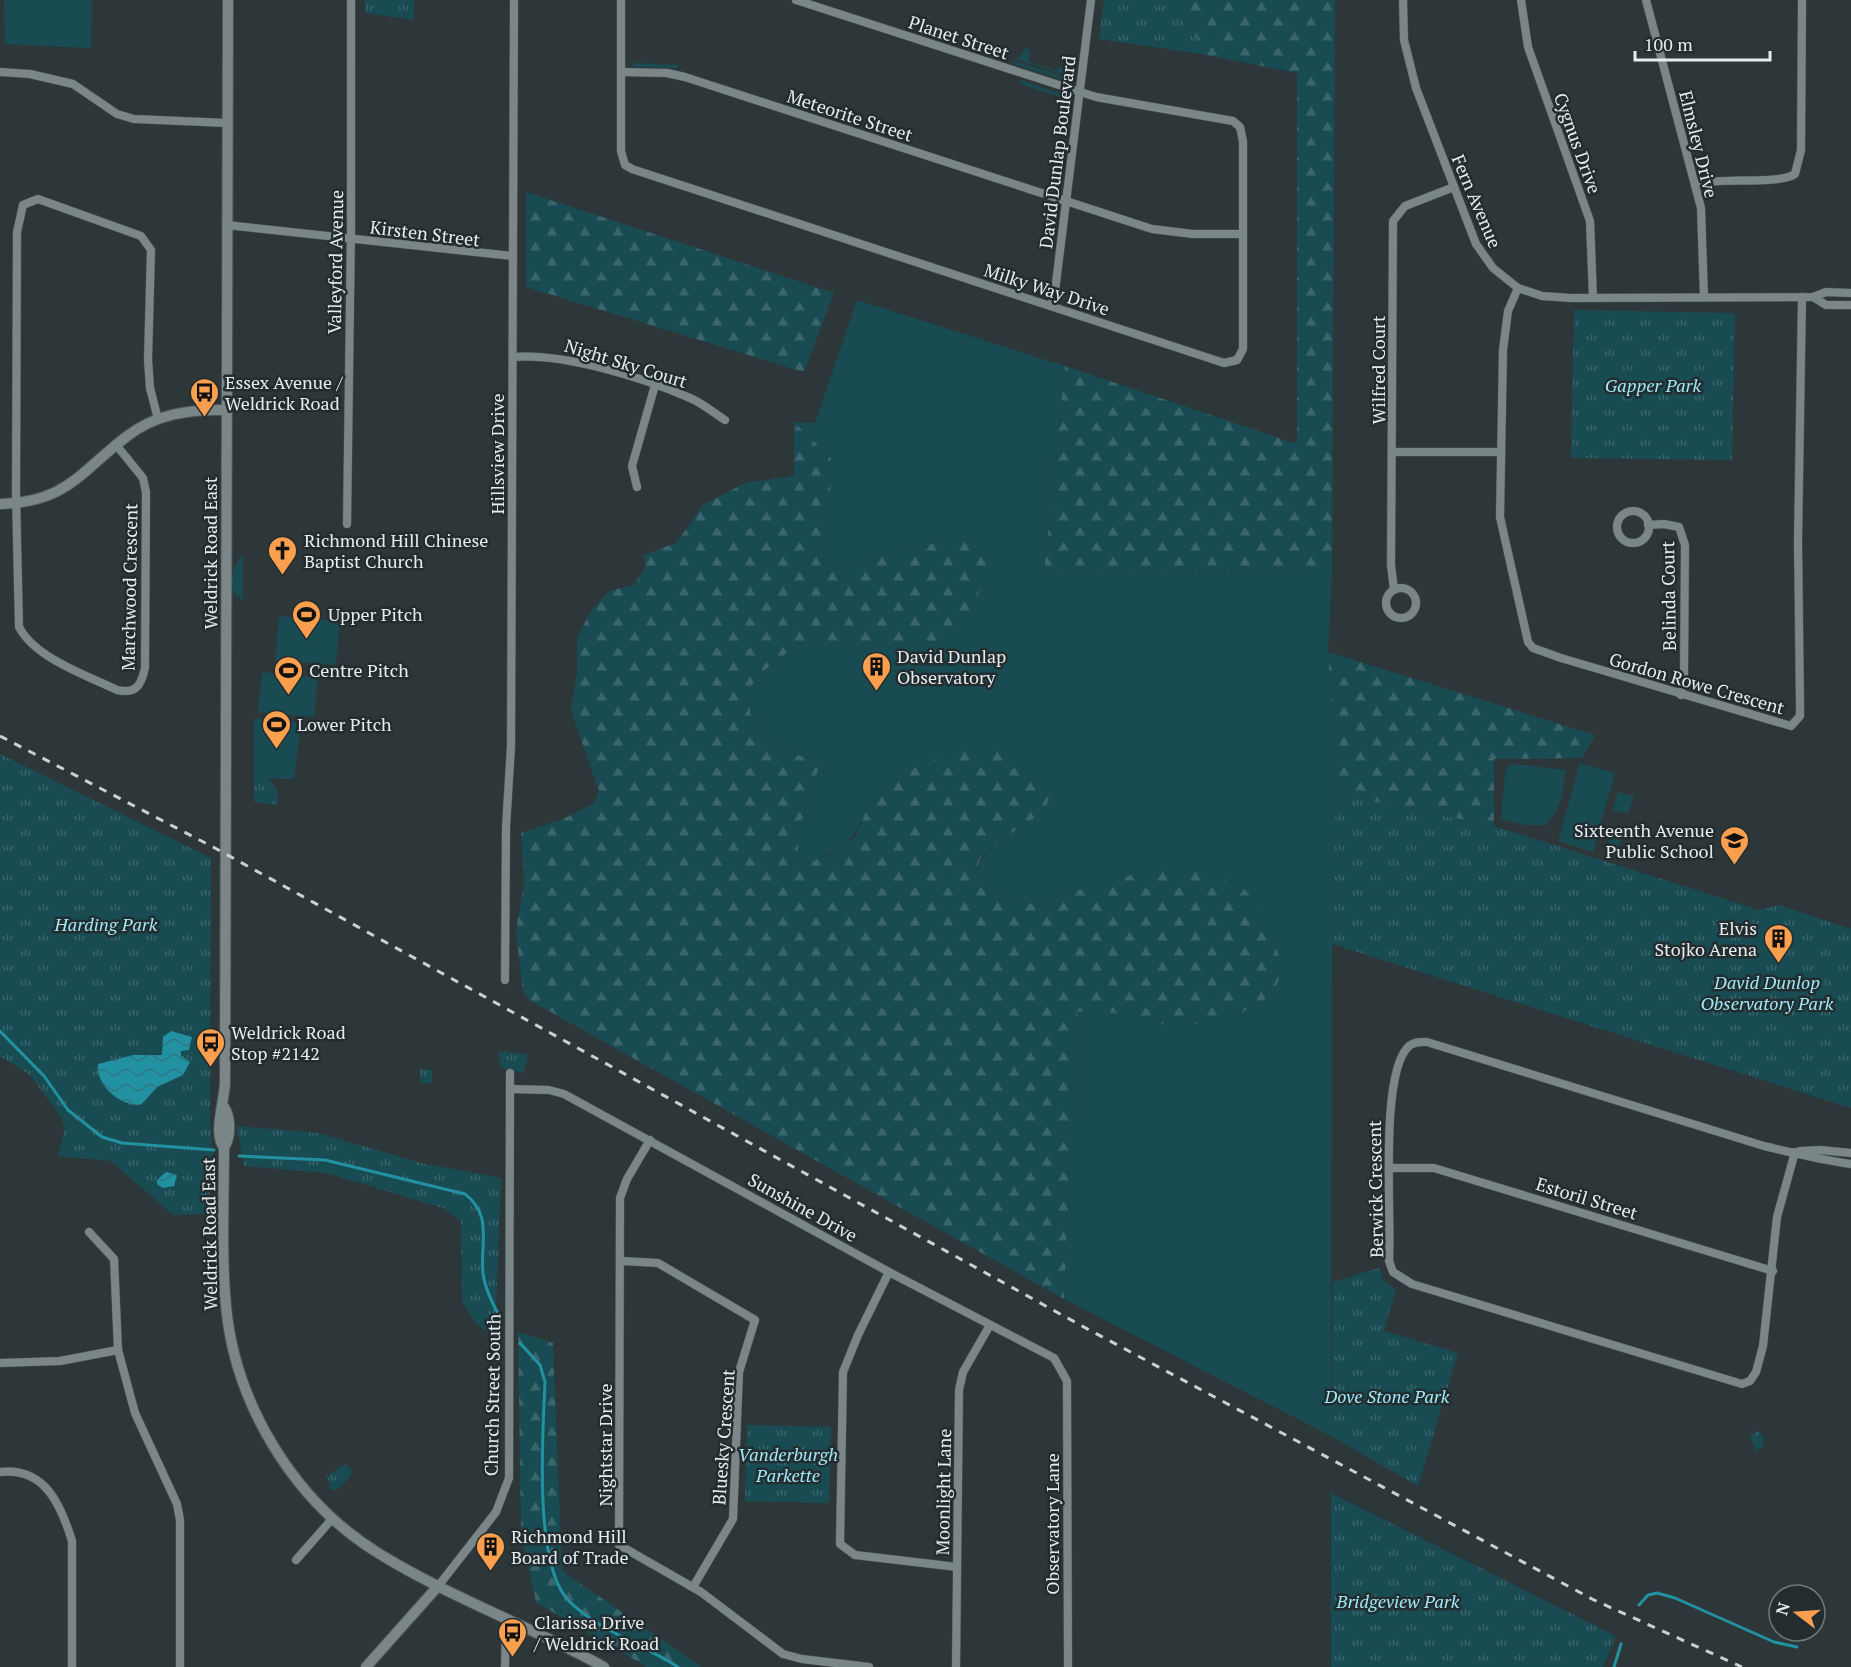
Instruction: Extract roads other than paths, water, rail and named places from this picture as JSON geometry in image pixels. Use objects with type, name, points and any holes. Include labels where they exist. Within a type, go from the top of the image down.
[{"type":"street","name":"Weldrick Road East","points":[[228,0],[224,1107],[228,1113],[228,1141],[224,1147],[225,1287],[236,1359],[254,1407],[274,1447],[298,1481],[332,1519],[376,1552],[439,1586],[604,1667]]},
{"type":"street","name":"Valleyford Avenue","points":[[347,524],[351,240],[351,0]]},
{"type":"street","name":"Hillsview Drive","points":[[505,980],[506,827],[511,746],[514,0]]},
{"type":"street","name":"Milky Way Drive","points":[[621,0],[621,152],[625,165],[1224,363],[1237,360],[1243,349],[1243,141],[1240,127],[1233,121],[1096,97],[1079,91]]},
{"type":"street","name":"Planet Street","points":[[796,0],[1079,91]]},
{"type":"street","name":"David Dunlap Boulevard","points":[[1051,306],[1055,291],[1090,0]]},
{"type":"street","name":"Fern Avenue","points":[[1402,0],[1408,61],[1454,187],[1485,259],[1518,288],[1542,296],[1593,298],[1813,297],[1826,292],[1851,293]]},
{"type":"street","name":"Cygnus Drive","points":[[1521,0],[1528,47],[1590,221],[1593,298]]},
{"type":"street","name":"Elmsley Drive","points":[[1647,0],[1701,208],[1704,297]]},
{"type":"street","points":[[1696,184],[1710,180],[1780,179],[1795,174],[1801,150],[1802,0]]},
{"type":"street","points":[[0,72],[30,74],[73,84],[117,114],[134,119],[227,123]]},
{"type":"street","name":"Meteorite Street","points":[[621,72],[667,73],[685,77],[1152,229],[1193,234],[1242,234]]},
{"type":"street","name":"Wilfred Court","points":[[1394,590],[1391,566],[1394,220],[1405,206],[1454,187]]},
{"type":"street","points":[[17,504],[17,232],[23,206],[30,201],[38,199],[141,236],[147,243],[151,262],[148,360],[150,388],[158,419]]},
{"type":"street","name":"Kirsten Street","points":[[227,225],[512,256]]},
{"type":"street","name":"Gordon Rowe Crescent","points":[[1518,288],[1506,322],[1501,452],[1502,534],[1528,642],[1543,652],[1791,726],[1800,716],[1798,541],[1802,297]]},
{"type":"street","name":"Fern Avenue","points":[[1813,297],[1826,305],[1851,305]]},
{"type":"street","name":"Night Sky Court","points":[[513,357],[564,358],[655,385],[692,398],[725,420]]},
{"type":"street","points":[[636,487],[632,466],[655,385]]},
{"type":"street","points":[[0,504],[17,504],[43,498],[64,488],[127,436],[158,419],[188,410],[226,410]]},
{"type":"street","name":"Marchwood Crescent","points":[[17,504],[17,612],[19,627],[26,641],[40,651],[117,690],[135,691],[141,684],[145,668],[146,492],[143,478],[117,446]]},
{"type":"street","points":[[1393,452],[1501,452]]},
{"type":"street","name":"Belinda Court","points":[[1630,511],[1644,516],[1648,525],[1642,539],[1633,543],[1620,536],[1617,526],[1621,516],[1630,511]]},
{"type":"street","name":"Belinda Court","points":[[1648,525],[1664,524],[1679,527],[1685,545],[1684,676],[1681,695]]},
{"type":"street","name":"Wilfred Court","points":[[1404,588],[1415,596],[1414,610],[1408,617],[1397,618],[1386,607],[1387,597],[1394,590],[1404,588]]},
{"type":"street","name":"Berwick Crescent","points":[[1795,1152],[1779,1204],[1763,1346],[1756,1372],[1746,1383],[1730,1381],[1401,1279],[1393,1272],[1389,1261],[1389,1105],[1402,1056],[1415,1042],[1427,1042],[1764,1146],[1795,1152],[1819,1160],[1851,1164]]},
{"type":"street","name":"Church Street South","points":[[366,1667],[477,1540],[504,1495],[510,1461],[510,1073]]},
{"type":"street","name":"Sunshine Drive","points":[[510,1089],[542,1089],[564,1094],[890,1272],[1054,1358],[1067,1381]]},
{"type":"street","name":"Nightstar Drive","points":[[650,1140],[627,1179],[620,1198],[622,1261],[620,1545],[693,1587],[783,1654],[802,1659],[869,1667]]},
{"type":"street","name":"Berwick Crescent","points":[[1795,1152],[1820,1150],[1851,1153]]},
{"type":"street","name":"Estoril Street","points":[[1390,1168],[1434,1168],[1773,1271]]},
{"type":"street","points":[[89,1232],[114,1259],[118,1350],[135,1413],[177,1504],[180,1520],[180,1667]]},
{"type":"street","name":"Bluesky Crescent","points":[[622,1261],[658,1263],[755,1320],[739,1372],[733,1519],[693,1587]]},
{"type":"street","points":[[890,1272],[858,1335],[843,1372],[840,1544],[855,1555],[957,1567]]},
{"type":"street","name":"Moonlight Lane","points":[[956,1667],[959,1390],[963,1372],[990,1325]]},
{"type":"street","points":[[0,1363],[60,1361],[118,1350]]},
{"type":"street","name":"Observatory Lane","points":[[1067,1381],[1068,1667]]},
{"type":"street","points":[[0,1472],[28,1474],[38,1479],[55,1499],[67,1526],[72,1542],[72,1667]]},
{"type":"street","points":[[296,1560],[332,1519]]},
{"type":"street","points":[[504,1667],[506,1617]]},
{"type":"water","points":[[171,1031],[192,1037],[189,1050],[181,1051],[181,1056],[190,1062],[183,1075],[157,1087],[141,1105],[125,1102],[110,1093],[98,1072],[98,1064],[133,1055],[162,1055],[163,1037]]},
{"type":"water","points":[[166,1172],[177,1175],[174,1186],[163,1188],[157,1184],[157,1180]]},
{"type":"waterway","points":[[0,1031],[44,1076],[68,1110],[102,1137],[122,1143],[214,1150]]},
{"type":"waterway","points":[[239,1156],[325,1160],[465,1194],[474,1202],[482,1220],[484,1279],[489,1296],[500,1317]]},
{"type":"waterway","points":[[520,1343],[540,1365],[545,1382],[542,1463],[545,1529],[550,1558],[558,1583],[569,1601],[581,1612],[607,1629],[678,1667]]},
{"type":"waterway","points":[[1639,1605],[1648,1595],[1657,1593],[1675,1598],[1774,1642],[1797,1647]]},
{"type":"waterway","points":[[1614,1667],[1621,1644]]},
{"type":"railway","points":[[0,736],[213,847],[1082,1326],[1594,1600],[1742,1667]]},
{"type":"place","name":"Essex Avenue / Weldrick Road","points":[[204,418]]},
{"type":"place","name":"Richmond Hill Chinese Baptist Church","points":[[283,576]]},
{"type":"place","name":"Upper Pitch","points":[[307,640]]},
{"type":"place","name":"David Dunlap Observatory","points":[[876,692]]},
{"type":"place","name":"Centre Pitch","points":[[288,696]]},
{"type":"place","name":"Lower Pitch","points":[[276,750]]},
{"type":"place","name":"Sixteenth Avenue Public School","points":[[1735,866]]},
{"type":"place","name":"Elvis Stojko Arena","points":[[1778,964]]},
{"type":"place","name":"Weldrick Road Stop #2142","points":[[210,1068]]},
{"type":"place","name":"Richmond Hill Board of Trade","points":[[490,1572]]},
{"type":"place","name":"Clarissa Drive / Weldrick Road","points":[[513,1658]]},
{"type":"park label","name":"Gapper Park","points":[[1653,385]]},
{"type":"park label","name":"Harding Park","points":[[106,924]]},
{"type":"park label","name":"David Dunlop Observatory Park","points":[[1767,992]]},
{"type":"park label","name":"Dove Stone Park","points":[[1387,1396]]},
{"type":"park label","name":"Vanderburgh Parkette","points":[[788,1464]]},
{"type":"park label","name":"Bridgeview Park","points":[[1398,1601]]}]
